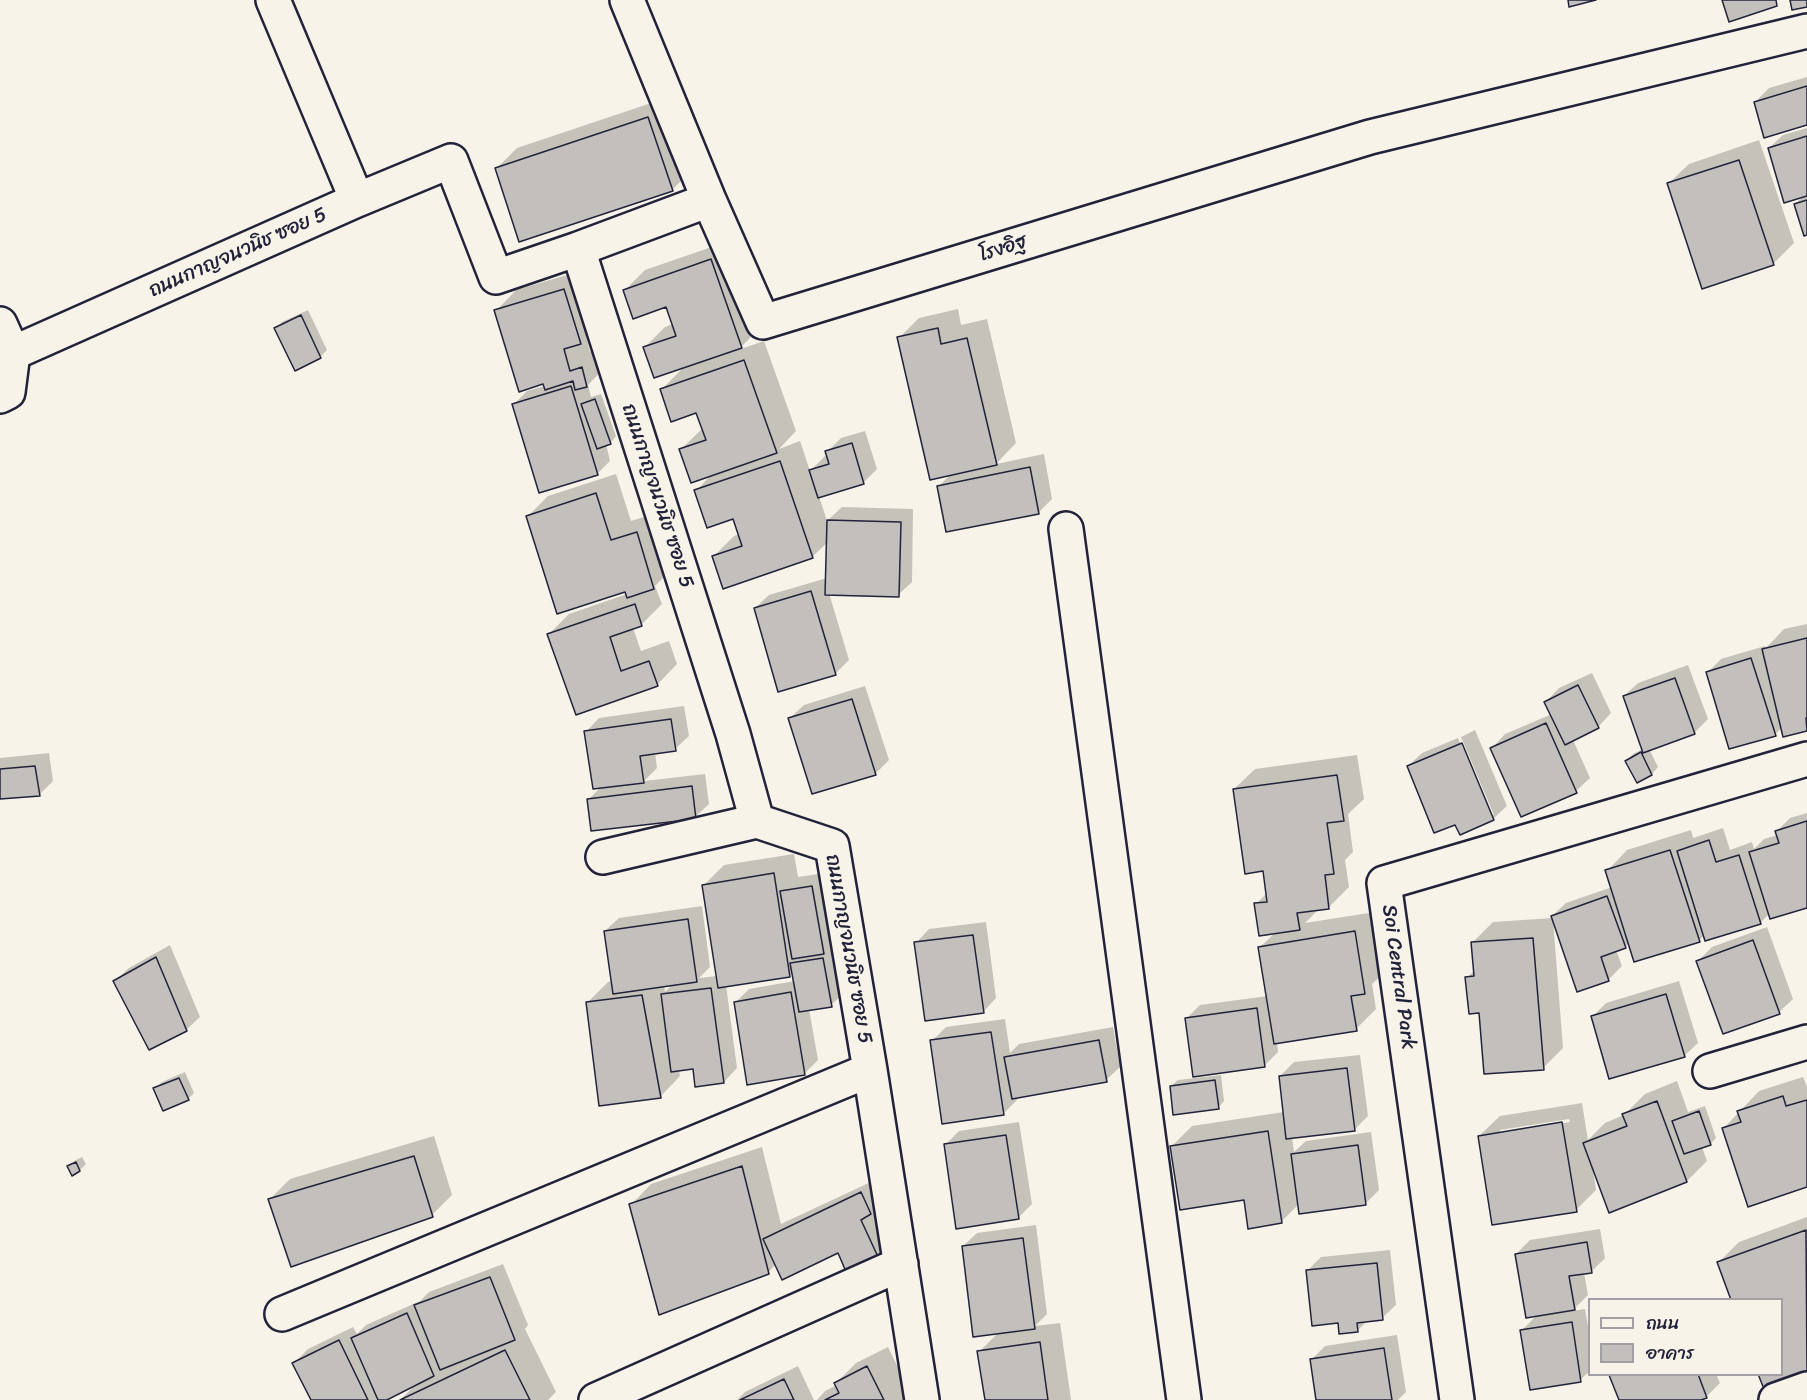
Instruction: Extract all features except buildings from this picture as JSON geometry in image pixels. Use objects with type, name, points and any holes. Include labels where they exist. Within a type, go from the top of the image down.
[{"type":"street","points":[[273,0],[357,200]]},
{"type":"street","points":[[578,249],[710,200],[627,0]]},
{"type":"street","name":"โรงอิฐ","points":[[710,200],[763,322],[1370,137],[1807,31]]},
{"type":"street","name":"ถนนกาญจนวนิช ซอย 5","points":[[6,338],[452,161],[495,277],[578,249],[733,734],[757,820],[832,846],[922,1400]]},
{"type":"street","points":[[0,396],[8,392],[6,338]]},
{"type":"street","points":[[1066,529],[1184,1400]]},
{"type":"street","name":"Soi Central Park","points":[[1457,1400],[1384,883],[1807,759]]},
{"type":"street","points":[[603,857],[757,820]]},
{"type":"street","points":[[1710,1071],[1807,1042]]},
{"type":"street","points":[[282,1314],[870,1070]]},
{"type":"street","points":[[596,1400],[901,1264]]},
{"type":"street","points":[[1776,1400],[1807,1389]]}]
